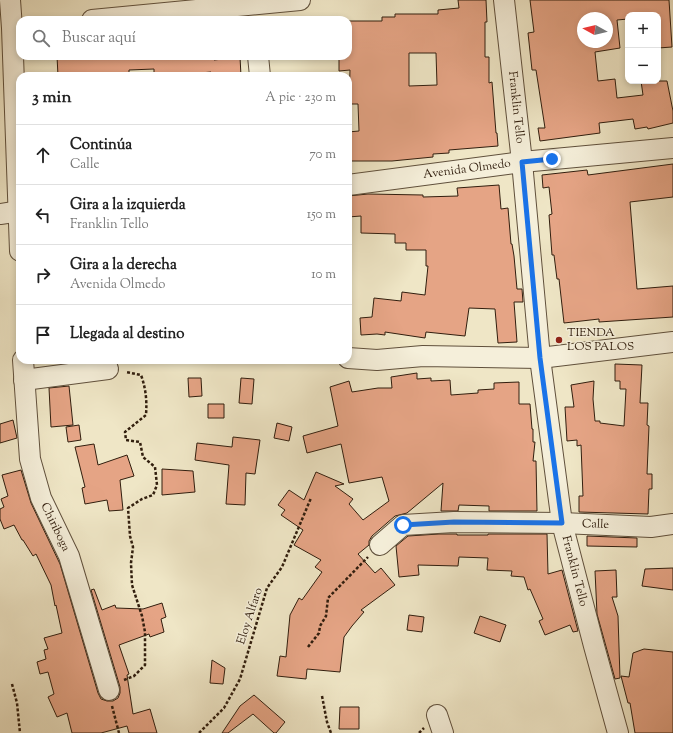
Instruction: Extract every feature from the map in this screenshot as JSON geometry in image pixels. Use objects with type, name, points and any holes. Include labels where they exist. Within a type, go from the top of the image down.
[{"type":"street","points":[[10,0],[13,212],[16,229]]},
{"type":"street","points":[[146,16],[253,8],[300,0]]},
{"type":"street","name":"Franklin Tello","points":[[504,0],[522,162],[540,358],[562,523],[618,733]]},
{"type":"street","points":[[258,60],[260,72]]},
{"type":"street","name":"Avenida Olmedo","points":[[352,183],[522,162],[673,148]]},
{"type":"street","points":[[352,358],[377,360],[423,356],[540,358],[673,342]]},
{"type":"street","name":"Chiriboga","points":[[23,364],[30,459],[41,498],[69,556],[109,690]]},
{"type":"street","points":[[24,380],[108,369]]},
{"type":"street","name":"Calle","points":[[380,545],[403,525],[454,522],[562,523],[651,527],[673,524]]},
{"type":"path","points":[[108,369],[140,375],[145,388],[146,415],[125,432],[126,440],[140,442],[143,458],[155,467],[157,484],[153,495],[142,499],[128,508],[132,547],[132,585],[145,632],[145,666],[134,676],[117,683],[109,690],[119,733]]},
{"type":"path","name":"Eloy Alfaro","points":[[199,733],[224,708],[240,679],[267,588],[282,567],[311,498]]},
{"type":"path","points":[[308,647],[319,634],[320,626],[326,616],[328,598],[380,545]]},
{"type":"path","points":[[12,684],[20,733]]},
{"type":"path","points":[[322,696],[327,722],[331,733]]},
{"type":"building","points":[[458,0],[486,0],[487,22],[485,22],[485,57],[489,57],[489,83],[492,82],[498,146],[449,150],[449,153],[433,154],[433,157],[392,161],[352,161],[352,132],[359,131],[358,104],[352,104],[352,72],[350,72],[350,70],[339,71],[339,60],[352,60],[352,21],[382,21],[382,17],[395,17],[395,14],[438,14],[438,10],[459,8]],"holes":[[[409,53],[436,53],[437,85],[409,86]]]},
{"type":"building","points":[[530,0],[669,0],[672,47],[661,48],[661,12],[625,12],[625,19],[617,20],[620,48],[595,52],[598,81],[615,79],[617,98],[643,95],[641,84],[661,84],[661,81],[667,81],[673,111],[673,123],[648,129],[647,127],[635,129],[633,119],[599,123],[600,133],[540,141],[538,128],[545,128],[536,70],[532,70],[528,33],[534,32]]},
{"type":"building","points":[[57,60],[240,60],[241,72],[154,72],[154,69],[129,70],[129,72],[58,72]]},
{"type":"building","points":[[673,164],[673,197],[630,202],[637,289],[673,286],[673,317],[599,322],[599,319],[564,323],[559,279],[557,279],[554,255],[552,255],[549,215],[552,214],[549,187],[543,188],[542,175],[587,170],[588,175]]},
{"type":"building","points":[[499,185],[501,209],[508,208],[517,289],[522,289],[523,302],[514,302],[517,342],[498,343],[495,309],[469,308],[465,336],[426,332],[425,338],[385,332],[385,335],[361,335],[360,318],[372,317],[374,298],[401,301],[402,292],[425,295],[428,266],[426,266],[426,250],[406,250],[406,243],[395,243],[395,234],[361,233],[361,216],[352,217],[352,196],[368,194],[423,195],[423,197],[458,196],[457,188]]},
{"type":"building","points":[[615,364],[642,365],[640,403],[648,403],[647,425],[649,426],[647,474],[652,474],[652,489],[649,489],[648,514],[579,512],[579,496],[583,496],[581,445],[577,446],[577,440],[567,441],[565,407],[574,407],[571,385],[594,381],[593,399],[595,421],[624,426],[626,389],[620,389],[620,381],[615,381]]},
{"type":"building","points":[[417,373],[417,379],[431,378],[431,381],[450,380],[451,395],[478,393],[478,390],[494,389],[494,383],[519,382],[519,404],[530,404],[533,442],[535,442],[533,461],[536,461],[537,511],[489,511],[489,506],[459,505],[458,511],[441,511],[443,483],[407,513],[395,516],[372,536],[369,541],[369,545],[358,554],[375,573],[381,568],[395,585],[361,610],[364,612],[344,637],[340,672],[307,669],[306,679],[277,676],[280,656],[286,657],[290,615],[299,598],[302,600],[322,572],[315,567],[321,560],[294,545],[303,530],[281,515],[285,510],[278,505],[289,490],[304,500],[316,472],[344,484],[335,486],[353,499],[349,504],[363,520],[389,501],[382,477],[349,483],[341,444],[307,453],[303,436],[338,426],[330,387],[349,381],[352,392],[378,388],[392,388],[391,377]]},
{"type":"building","points":[[188,378],[201,378],[202,396],[189,397]]},
{"type":"building","points":[[241,378],[254,379],[252,404],[239,403]]},
{"type":"building","points":[[69,386],[73,425],[51,427],[49,388]]},
{"type":"building","points":[[208,404],[224,404],[224,418],[208,418]]},
{"type":"building","points":[[13,420],[17,438],[0,443],[0,424]]},
{"type":"building","points":[[277,423],[292,427],[289,441],[274,438]]},
{"type":"building","points":[[79,425],[81,440],[68,442],[66,427]]},
{"type":"building","points":[[233,437],[260,440],[255,474],[246,473],[245,505],[226,504],[229,465],[195,460],[197,443],[232,447]]},
{"type":"building","points":[[94,444],[98,465],[127,455],[134,476],[120,480],[123,510],[109,511],[107,500],[85,504],[82,488],[85,487],[75,447]]},
{"type":"building","points":[[162,469],[193,471],[195,492],[162,495]]},
{"type":"building","points":[[21,470],[31,503],[60,564],[101,699],[113,701],[118,698],[120,687],[91,590],[94,589],[102,610],[115,605],[116,608],[143,609],[162,603],[166,617],[161,619],[164,632],[150,637],[149,634],[119,645],[129,674],[127,675],[133,714],[150,709],[157,733],[129,733],[127,726],[101,733],[72,733],[67,713],[57,717],[48,697],[54,694],[48,672],[40,674],[37,662],[46,659],[44,650],[48,649],[44,638],[62,633],[51,585],[36,554],[33,556],[14,525],[4,529],[0,519],[0,509],[4,507],[1,499],[8,496],[2,475]]},
{"type":"building","points":[[439,534],[547,534],[548,574],[562,570],[578,631],[573,632],[570,625],[545,635],[539,621],[543,619],[530,589],[528,590],[524,577],[511,576],[512,571],[487,570],[488,558],[459,557],[458,566],[418,565],[419,575],[399,577],[396,546],[408,536]]},
{"type":"building","points":[[587,536],[637,538],[637,547],[587,546]]},
{"type":"building","points":[[673,568],[673,590],[642,586],[645,569]]},
{"type":"building","points":[[616,570],[617,597],[612,597],[618,616],[620,678],[615,679],[597,614],[595,571]]},
{"type":"building","points":[[409,615],[424,617],[422,632],[407,630]]},
{"type":"building","points":[[480,616],[506,625],[500,642],[474,633]]},
{"type":"building","points":[[644,649],[673,652],[673,733],[635,733],[630,703],[628,703],[621,676],[629,677],[633,653]]},
{"type":"building","points":[[212,660],[225,668],[223,684],[210,683]]},
{"type":"building","points":[[254,695],[285,722],[276,733],[274,733],[253,714],[228,733],[222,733],[240,706]]},
{"type":"building","points":[[340,707],[359,707],[359,729],[339,729]]},
{"type":"place","name":"TIENDA LOS PALOS","points":[[559,340]]},
{"type":"route","points":[[403,525],[454,522],[562,523],[540,358],[522,162],[552,159]]}]
